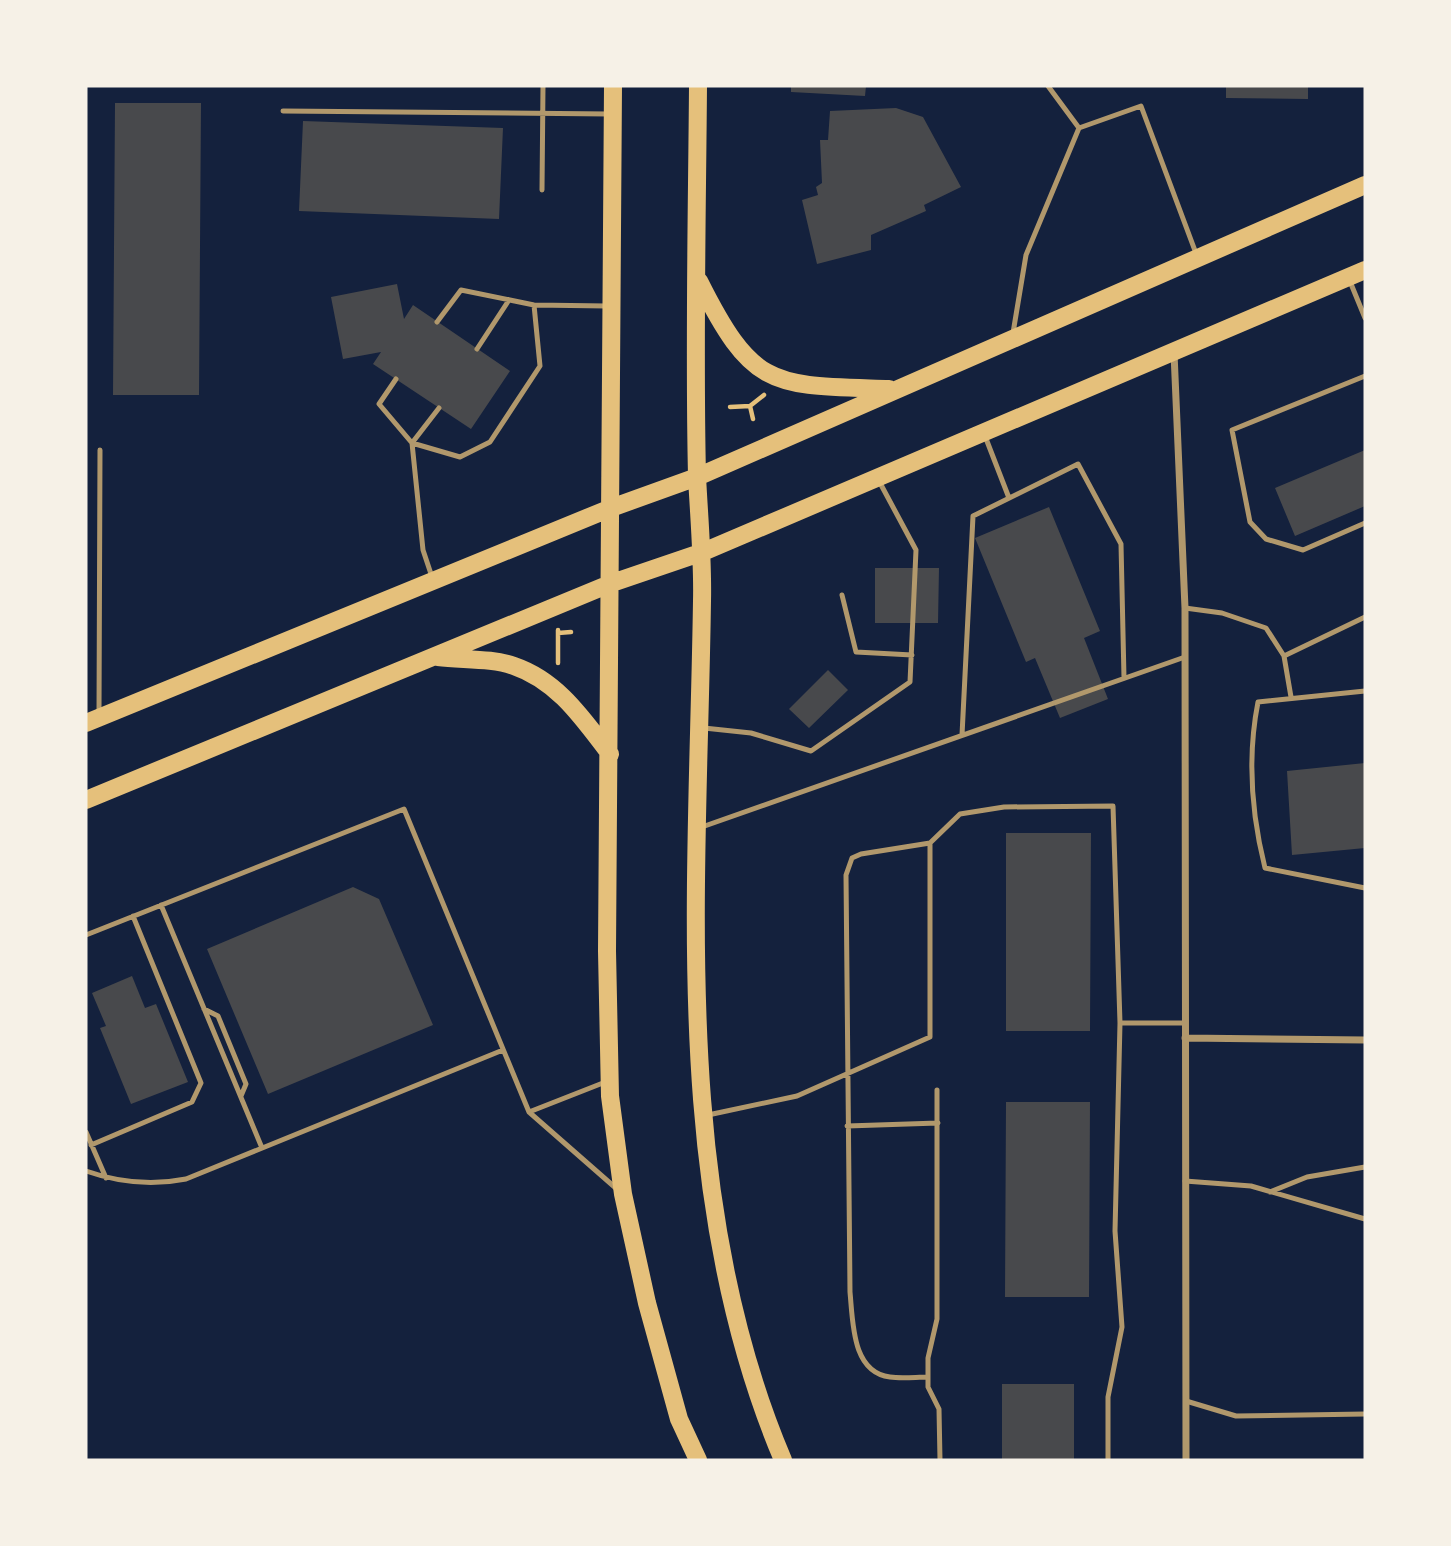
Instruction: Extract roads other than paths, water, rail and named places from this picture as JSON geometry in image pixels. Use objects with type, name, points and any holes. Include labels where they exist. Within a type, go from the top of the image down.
[{"type":"main road","points":[[613,86],[610,306],[612,583],[607,951],[610,1080],[623,1194],[647,1303],[679,1419],[698,1460]]},
{"type":"main road","points":[[698,86],[697,477],[703,552],[696,922],[705,1115],[717,1223],[739,1324],[769,1428],[783,1460]]},
{"type":"main road","points":[[92,720],[611,508],[697,477],[1365,185]]},
{"type":"main road","points":[[86,800],[612,583],[703,552],[1365,270]]},
{"type":"main road","points":[[697,278],[724,332],[744,357],[774,378],[801,386],[896,389]]},
{"type":"main road","points":[[434,657],[513,665],[543,679],[573,706],[610,754]]},
{"type":"street","points":[[1174,353],[1185,608],[1186,1460]]},
{"type":"street","points":[[1185,1038],[1365,1040]]},
{"type":"lane","points":[[542,190],[543,86]]},
{"type":"lane","points":[[1048,86],[1079,128]]},
{"type":"lane","points":[[1012,339],[1026,255],[1079,128],[1141,106],[1198,259]]},
{"type":"lane","points":[[283,111],[613,114]]},
{"type":"lane","points":[[1348,277],[1365,318]]},
{"type":"lane","points":[[437,322],[461,290],[534,305],[610,306]]},
{"type":"lane","points":[[477,349],[509,300]]},
{"type":"lane","points":[[396,379],[379,404],[412,443],[460,457],[491,442],[540,366],[534,305]]},
{"type":"lane","points":[[1365,376],[1232,430],[1250,522],[1266,539],[1303,550],[1365,523]]},
{"type":"lane","points":[[433,581],[423,550],[412,443],[439,408]]},
{"type":"lane","points":[[984,433],[1009,498]]},
{"type":"lane","points":[[92,720],[100,450]]},
{"type":"lane","points":[[962,735],[973,516],[1078,464],[1121,544],[1124,678]]},
{"type":"lane","points":[[701,728],[751,733],[811,751],[911,682],[916,550],[877,478]]},
{"type":"lane","points":[[842,595],[856,652],[912,654]]},
{"type":"lane","points":[[1185,608],[1222,613],[1266,628],[1284,656],[1292,697]]},
{"type":"lane","points":[[1284,656],[1365,617]]},
{"type":"lane","points":[[699,828],[1185,657]]},
{"type":"lane","points":[[1365,691],[1258,702],[1251,739],[1251,788],[1265,868],[1365,888]]},
{"type":"lane","points":[[928,1377],[891,1378],[876,1374],[858,1353],[850,1292],[846,875],[852,859],[861,854],[930,843],[960,814],[1004,807],[1114,806],[1121,1023],[1115,1231],[1122,1327],[1108,1398],[1108,1460]]},
{"type":"lane","points":[[86,935],[404,809],[529,1112],[623,1194]]},
{"type":"lane","points":[[705,1115],[797,1096],[930,1037],[930,843]]},
{"type":"lane","points":[[161,905],[262,1148]]},
{"type":"lane","points":[[92,1145],[192,1102],[201,1083],[133,916]]},
{"type":"lane","points":[[204,1009],[218,1016],[246,1084],[241,1096]]},
{"type":"lane","points":[[1121,1023],[1185,1023]]},
{"type":"lane","points":[[86,1171],[106,1178],[157,1184],[176,1181],[503,1050]]},
{"type":"lane","points":[[529,1112],[610,1080]]},
{"type":"lane","points":[[937,1090],[937,1319],[928,1358],[928,1387],[939,1409],[940,1460]]},
{"type":"lane","points":[[847,1126],[938,1123]]},
{"type":"lane","points":[[86,1132],[106,1178]]},
{"type":"lane","points":[[1270,1192],[1307,1177],[1365,1167]]},
{"type":"lane","points":[[1185,1181],[1251,1186],[1365,1219]]},
{"type":"lane","points":[[1186,1401],[1236,1416],[1365,1414]]}]
